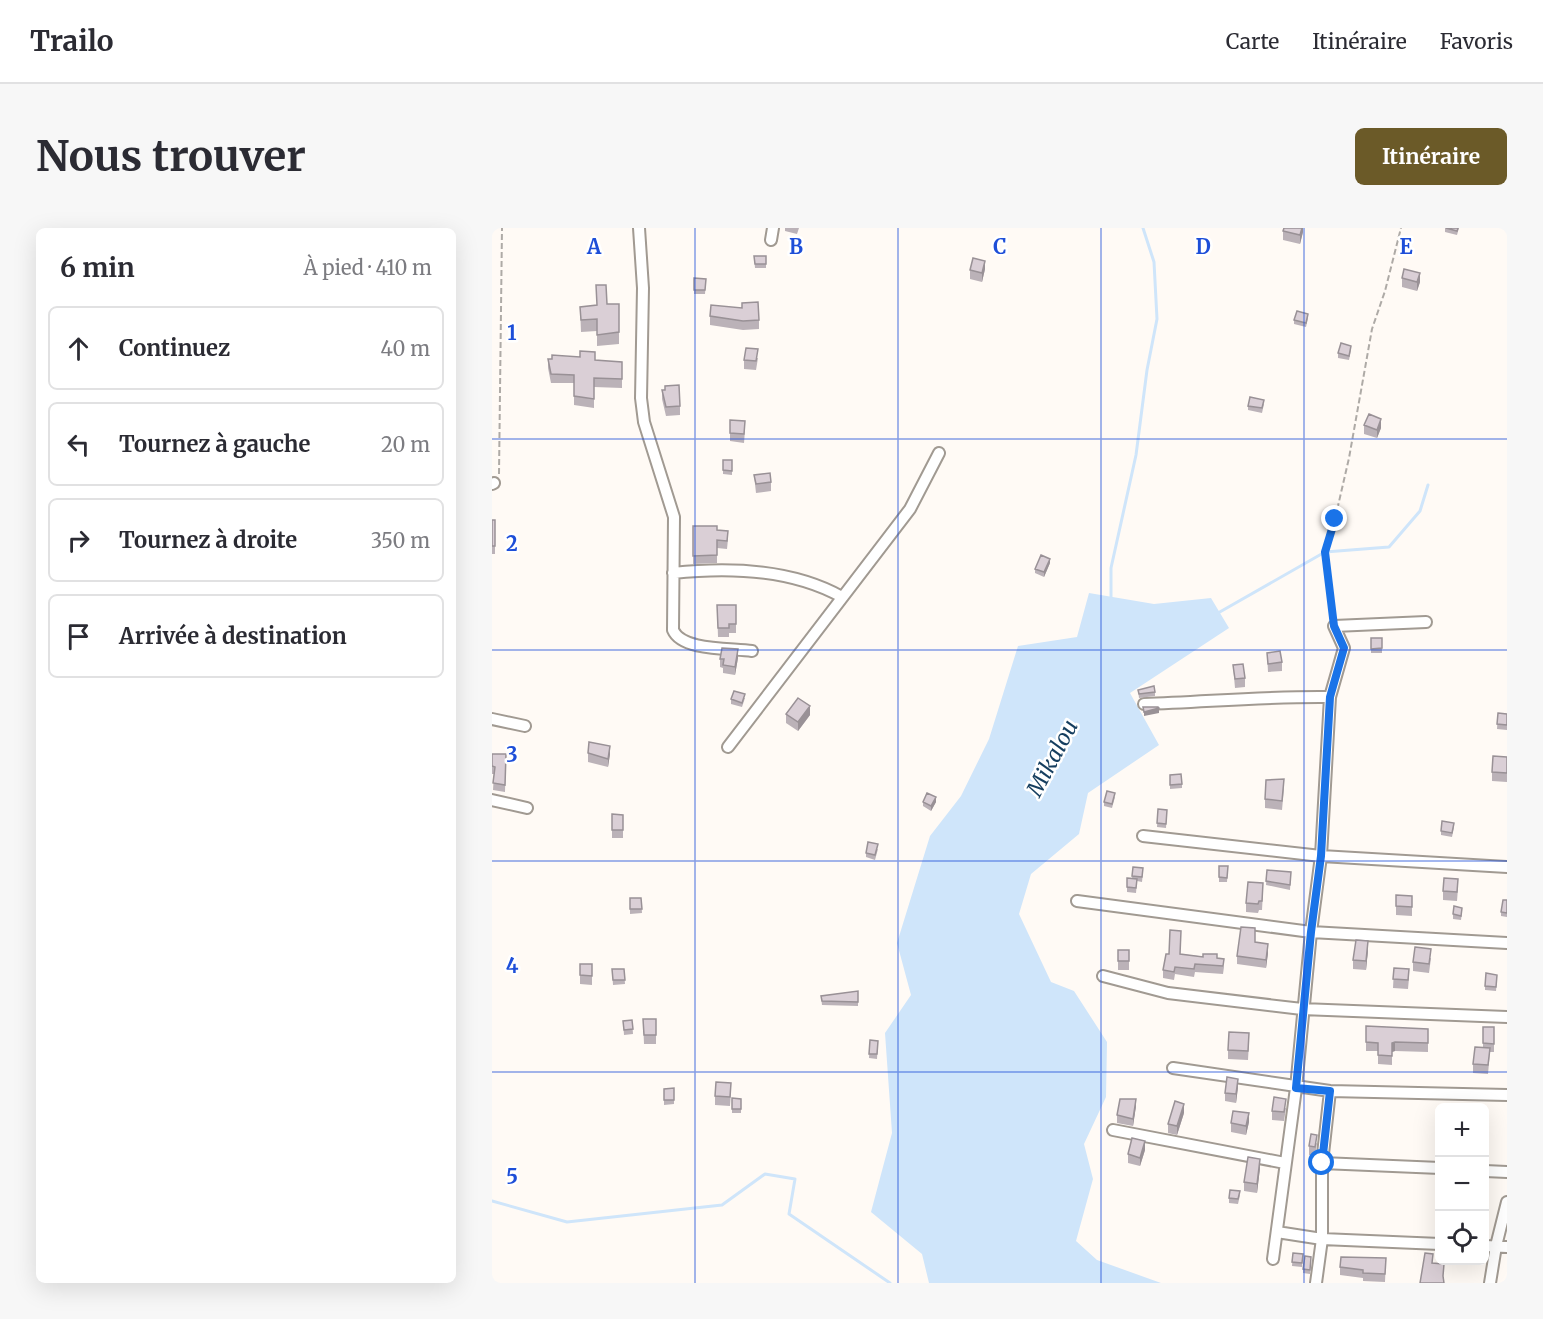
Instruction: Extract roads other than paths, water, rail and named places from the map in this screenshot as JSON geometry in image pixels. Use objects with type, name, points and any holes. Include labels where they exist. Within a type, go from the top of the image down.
[{"type":"street","points":[[639,228],[643,288],[641,398],[644,422],[674,517],[673,630],[677,637],[686,643],[752,651]]},
{"type":"street","points":[[771,240],[773,228]]},
{"type":"street","points":[[728,747],[910,509],[939,453]]},
{"type":"street","points":[[673,573],[706,569],[754,572],[820,585],[842,597]]},
{"type":"street","points":[[1273,1259],[1296,1088],[1302,1009],[1321,856],[1330,697],[1344,648],[1334,626],[1426,622]]},
{"type":"street","points":[[1144,704],[1234,701],[1275,696],[1330,697]]},
{"type":"street","points":[[492,719],[525,726]]},
{"type":"street","points":[[492,800],[527,808]]},
{"type":"street","points":[[1143,836],[1321,856],[1507,867]]},
{"type":"street","points":[[1077,901],[1311,932],[1507,943]]},
{"type":"street","points":[[1103,976],[1168,993],[1302,1009],[1507,1017]]},
{"type":"street","points":[[1173,1068],[1296,1088],[1330,1091],[1507,1095]]},
{"type":"street","points":[[1316,1283],[1322,1239],[1322,1163],[1330,1091]]},
{"type":"street","points":[[1113,1130],[1285,1163]]},
{"type":"street","points":[[1322,1163],[1435,1168]]},
{"type":"street","points":[[1489,1171],[1507,1172]]},
{"type":"street","points":[[1491,1283],[1496,1246],[1507,1202]]},
{"type":"street","points":[[1277,1232],[1322,1239],[1435,1244]]},
{"type":"water","points":[[1089,593],[1154,604],[1211,598],[1229,628],[1130,693],[1159,745],[1088,793],[1079,834],[1031,874],[1019,914],[1051,982],[1074,991],[1107,1042],[1106,1097],[1084,1144],[1093,1179],[1076,1241],[1097,1260],[1161,1283],[929,1283],[922,1254],[871,1212],[892,1133],[885,1033],[911,995],[897,943],[930,836],[961,796],[989,739],[1018,646],[1077,637]]},
{"type":"waterway","name":"Mikalou","points":[[1111,598],[1111,568],[1136,455],[1147,370],[1157,319],[1154,262],[1143,228]]},
{"type":"waterway","points":[[1218,613],[1325,552],[1389,547],[1420,511],[1428,485]]},
{"type":"waterway","points":[[492,1201],[567,1222],[722,1205],[765,1174],[795,1179],[789,1214],[890,1283]]}]
